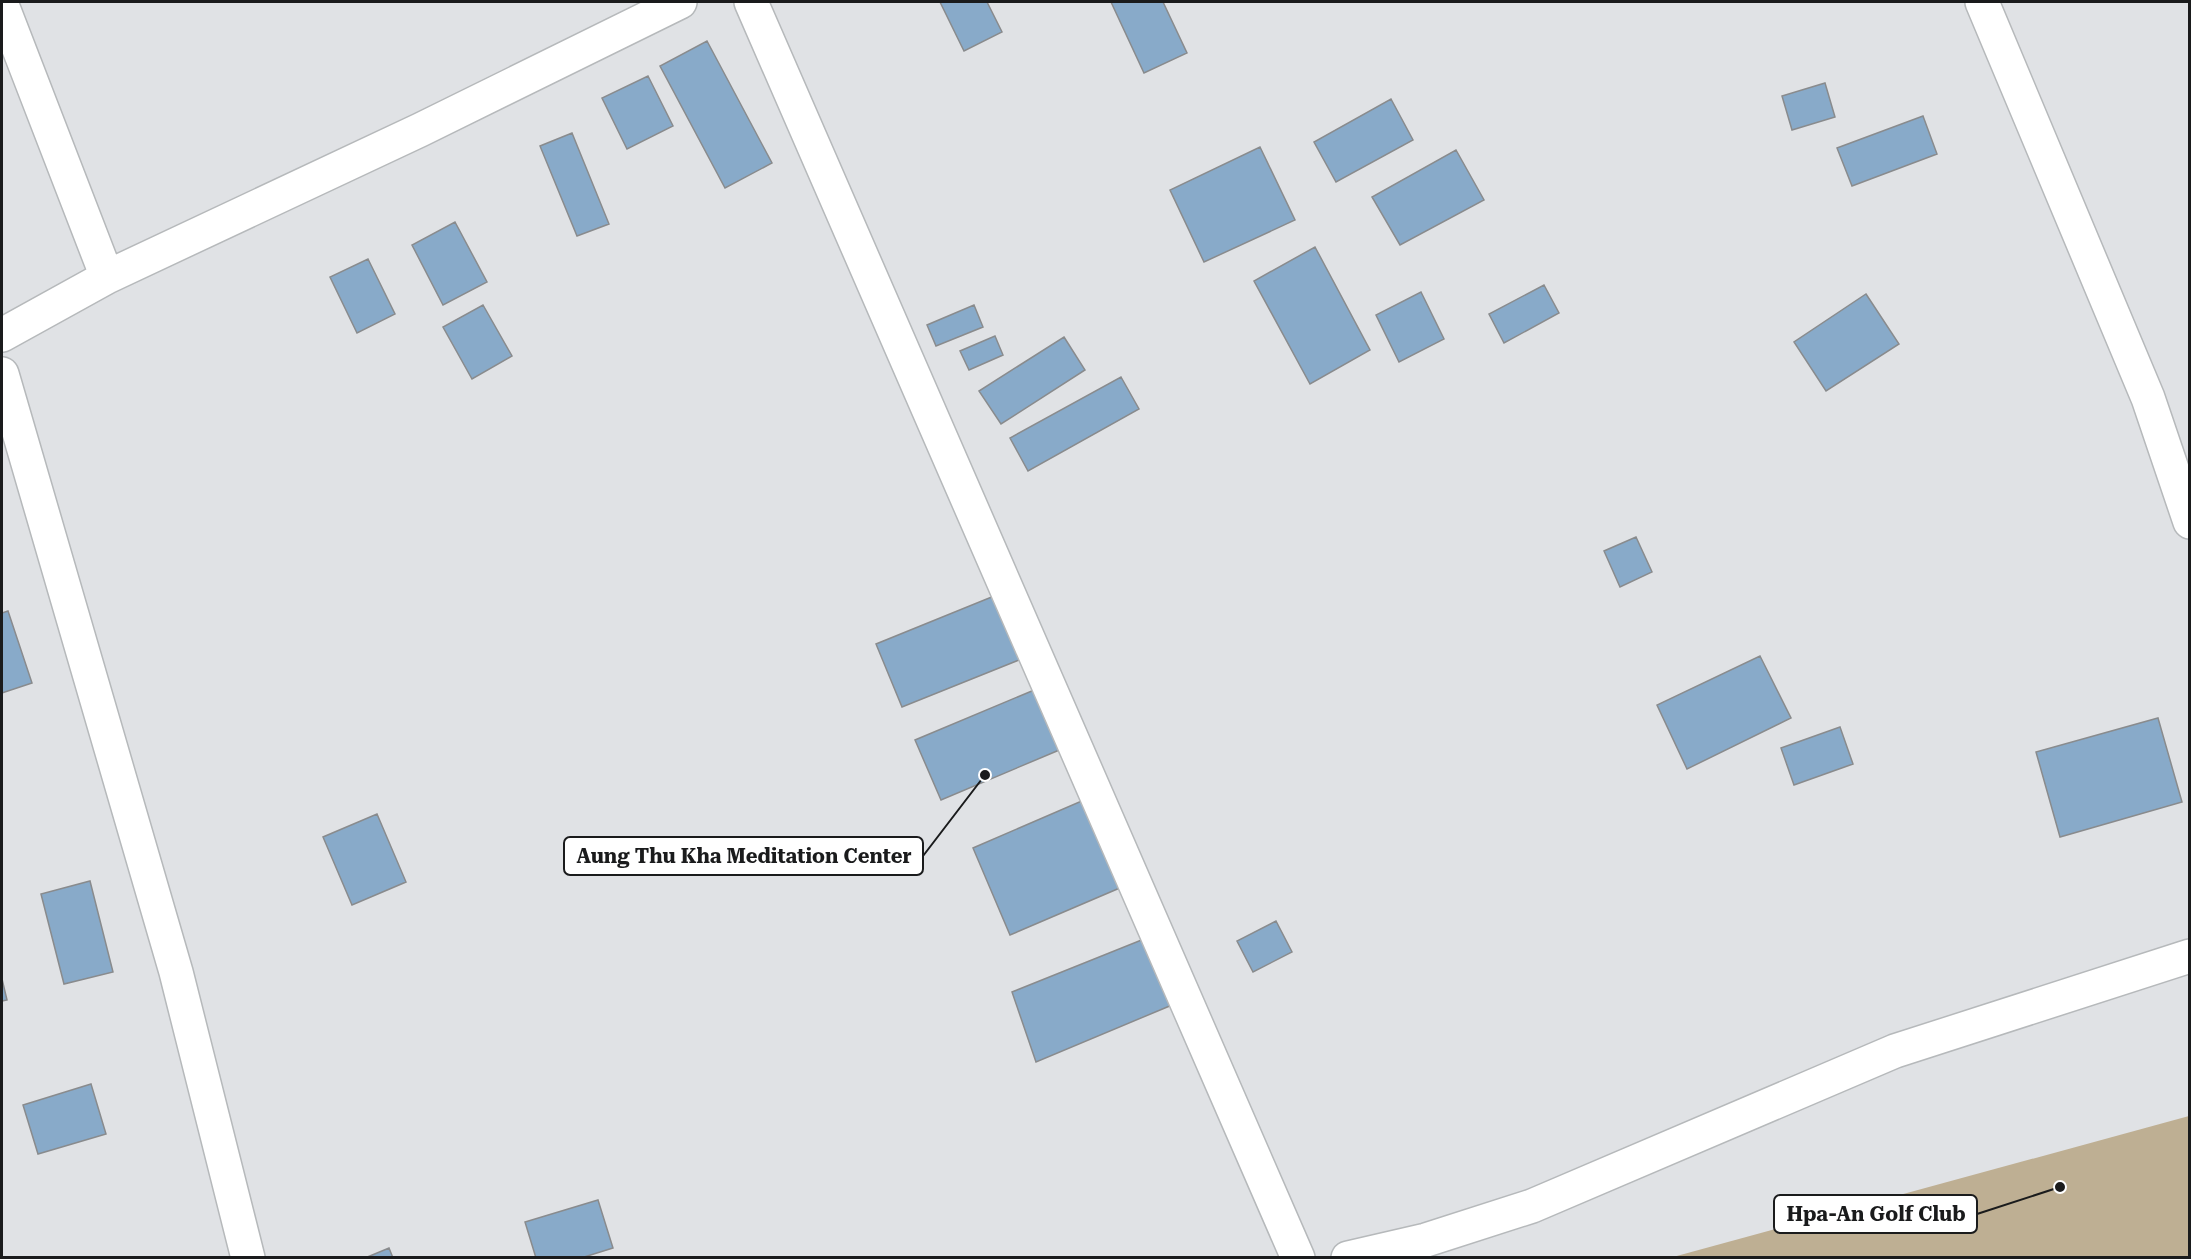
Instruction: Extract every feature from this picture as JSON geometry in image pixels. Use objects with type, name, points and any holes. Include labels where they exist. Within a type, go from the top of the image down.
[{"type":"street","points":[[2,335],[106,277],[420,130],[680,2]]},
{"type":"street","points":[[751,2],[1298,1257]]},
{"type":"street","points":[[1982,2],[2148,398],[2190,522]]},
{"type":"street","points":[[2,5],[106,277]]},
{"type":"street","points":[[2,374],[176,972],[248,1257]]},
{"type":"street","points":[[1348,1257],[1426,1240],[1532,1206],[1895,1051],[2190,956]]},
{"type":"shaded area","points":[[2189,1116],[2189,1257],[1673,1257]]},
{"type":"building","points":[[940,2],[987,2],[1002,32],[964,51]]},
{"type":"building","points":[[1111,2],[1163,2],[1187,53],[1144,73]]},
{"type":"building","points":[[707,41],[772,163],[725,188],[660,66]]},
{"type":"building","points":[[648,76],[673,126],[627,149],[602,98]]},
{"type":"building","points":[[1825,83],[1835,117],[1792,130],[1782,96]]},
{"type":"building","points":[[1391,99],[1413,140],[1336,182],[1314,142]]},
{"type":"building","points":[[1923,116],[1937,154],[1852,186],[1837,148]]},
{"type":"building","points":[[572,133],[609,224],[577,236],[540,146]]},
{"type":"building","points":[[1260,147],[1295,220],[1204,262],[1170,190]]},
{"type":"building","points":[[1456,150],[1484,200],[1400,245],[1372,197]]},
{"type":"building","points":[[455,222],[487,282],[443,305],[412,245]]},
{"type":"building","points":[[1315,247],[1370,350],[1310,384],[1254,281]]},
{"type":"building","points":[[368,259],[395,314],[357,333],[330,277]]},
{"type":"building","points":[[1544,285],[1559,313],[1504,343],[1489,314]]},
{"type":"building","points":[[1421,292],[1444,339],[1399,362],[1376,315]]},
{"type":"building","points":[[1866,294],[1899,344],[1826,391],[1794,342]]},
{"type":"building","points":[[483,305],[512,356],[472,379],[443,327]]},
{"type":"building","points":[[974,305],[983,327],[936,346],[927,325]]},
{"type":"building","points":[[995,336],[1003,355],[969,370],[960,351]]},
{"type":"building","points":[[1064,337],[1085,370],[1001,424],[979,391]]},
{"type":"building","points":[[1121,377],[1139,409],[1028,471],[1010,438]]},
{"type":"building","points":[[1636,537],[1652,572],[1620,587],[1604,551]]},
{"type":"building","points":[[999,594],[1024,658],[902,707],[876,644]]},
{"type":"building","points":[[8,611],[32,683],[2,693],[2,613]]},
{"type":"building","points":[[1760,656],[1791,718],[1687,769],[1657,705]]},
{"type":"building","points":[[1039,688],[1064,748],[941,800],[915,740]]},
{"type":"building","points":[[2158,718],[2182,802],[2060,837],[2036,752]]},
{"type":"building","points":[[1840,727],[1853,764],[1794,785],[1781,748]]},
{"type":"building","points":[[1084,800],[1122,887],[1010,935],[973,848]]},
{"type":"building","points":[[377,814],[406,882],[352,905],[323,837]]},
{"type":"building","points":[[90,881],[113,972],[64,984],[41,894]]},
{"type":"building","points":[[1276,921],[1292,952],[1253,972],[1237,941]]},
{"type":"building","points":[[1144,939],[1172,1005],[1036,1062],[1012,992]]},
{"type":"building","points":[[2,979],[7,1000],[2,1001]]},
{"type":"building","points":[[91,1084],[106,1134],[38,1154],[23,1105]]},
{"type":"building","points":[[598,1200],[613,1248],[581,1258],[536,1258],[525,1222]]},
{"type":"building","points":[[389,1248],[393,1258],[365,1258]]},
{"type":"place","name":"Aung Thu Kha Meditation Center","points":[[985,775]]},
{"type":"place","name":"Hpa-An Golf Club","points":[[2060,1187]]}]
